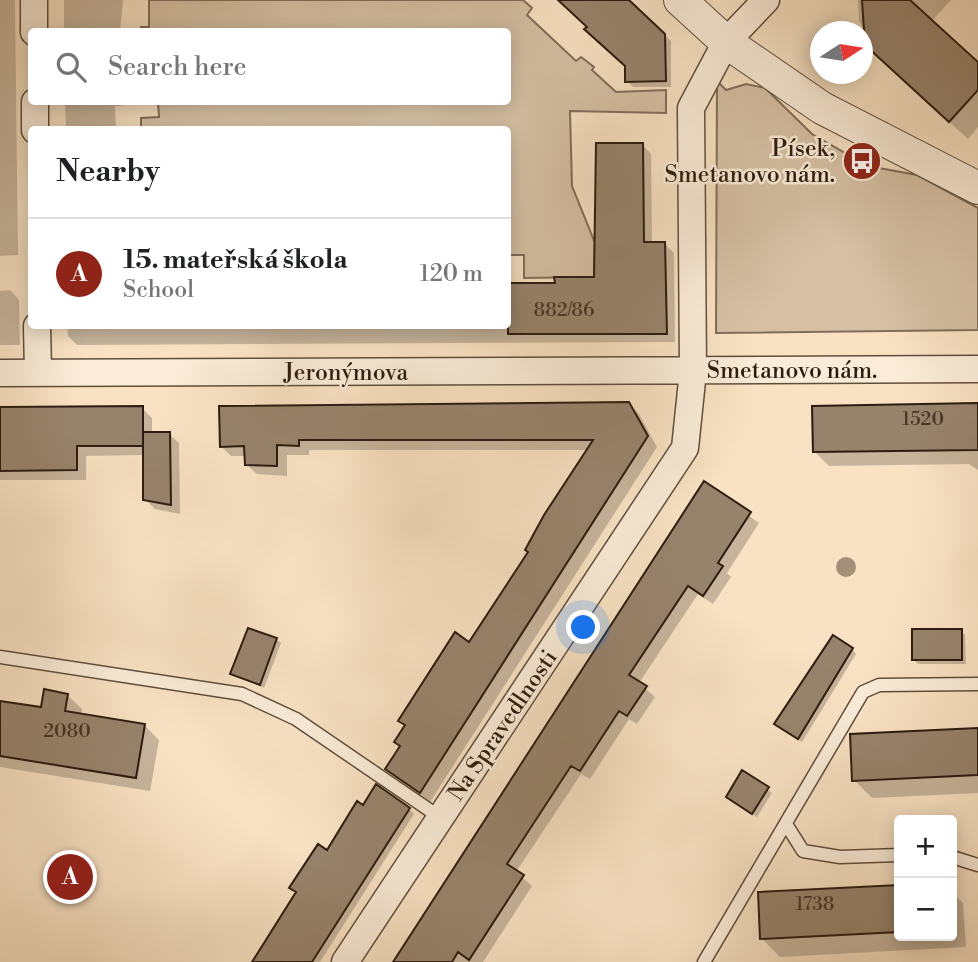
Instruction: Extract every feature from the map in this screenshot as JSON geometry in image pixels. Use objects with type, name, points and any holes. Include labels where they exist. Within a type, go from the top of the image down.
[{"type":"street","points":[[34,0],[34,28]]},
{"type":"street","points":[[680,0],[726,42],[822,108],[978,188]]},
{"type":"street","name":"Smetanovo nám.","points":[[766,0],[726,42],[691,108],[693,371],[978,369]]},
{"type":"street","points":[[35,105],[35,126]]},
{"type":"street","points":[[37,329],[38,372]]},
{"type":"street","name":"Jeronýmova","points":[[0,373],[693,371]]},
{"type":"street","name":"Na Spravedlnosti","points":[[345,962],[685,448],[693,371]]},
{"type":"lane","points":[[0,657],[242,694],[296,719],[440,818]]},
{"type":"lane","points":[[704,962],[863,692],[879,685],[978,684]]},
{"type":"lane","points":[[786,824],[803,851],[840,857],[894,855]]},
{"type":"lane","points":[[957,859],[978,865]]},
{"type":"shaded area","points":[[149,0],[523,0],[532,8],[527,15],[576,61],[581,57],[594,67],[592,70],[616,92],[666,90],[666,113],[570,111],[572,186],[595,243],[594,277],[524,278],[524,255],[511,255],[511,126],[141,126],[141,118],[159,117],[158,105],[511,105],[511,28],[141,28],[149,27]]},
{"type":"shaded area","points":[[717,81],[726,90],[746,84],[765,88],[812,134],[868,166],[917,175],[978,208],[978,330],[716,333]]},
{"type":"building","points":[[558,0],[629,0],[665,34],[666,81],[625,82],[625,66],[584,29],[587,27]]},
{"type":"building","points":[[862,0],[910,0],[978,62],[978,90],[949,122],[873,52],[873,21],[863,21]]},
{"type":"building","points":[[596,143],[643,143],[644,242],[665,242],[667,334],[508,334],[508,329],[511,329],[511,283],[555,283],[554,277],[594,277]]},
{"type":"building","points":[[629,402],[648,436],[420,793],[385,769],[400,746],[394,742],[405,725],[398,721],[455,632],[469,642],[528,552],[525,550],[544,515],[593,440],[299,440],[299,446],[277,445],[277,466],[245,465],[244,446],[220,447],[219,406]]},
{"type":"building","points":[[978,403],[978,450],[813,452],[812,406]]},
{"type":"building","points":[[143,406],[143,446],[77,446],[77,470],[0,471],[0,407]]},
{"type":"building","points":[[143,432],[170,432],[171,505],[143,500]]},
{"type":"building","points":[[704,481],[751,512],[718,563],[723,566],[703,596],[688,586],[629,675],[647,686],[627,716],[619,711],[580,771],[571,766],[507,864],[524,875],[469,960],[458,952],[452,962],[393,962]]},
{"type":"building","points":[[248,628],[277,638],[260,685],[230,674]]},
{"type":"building","points":[[912,629],[962,629],[962,660],[912,660]]},
{"type":"building","points":[[833,635],[853,648],[798,739],[774,724]]},
{"type":"building","points":[[44,689],[68,694],[65,711],[145,724],[136,778],[0,756],[0,701],[41,707]]},
{"type":"building","points":[[978,728],[978,775],[852,781],[850,734]]},
{"type":"building","points":[[742,770],[769,787],[752,814],[726,797]]},
{"type":"building","points":[[376,784],[410,808],[312,962],[252,962],[296,892],[289,888],[318,844],[327,850],[357,801],[363,805]]},
{"type":"building","points":[[894,885],[894,932],[760,939],[758,892]]},
{"type":"place","name":"Písek, Smetanovo nám.","points":[[862,161]]},
{"type":"place","name":"15. mateřská škola","points":[[70,877]]}]
